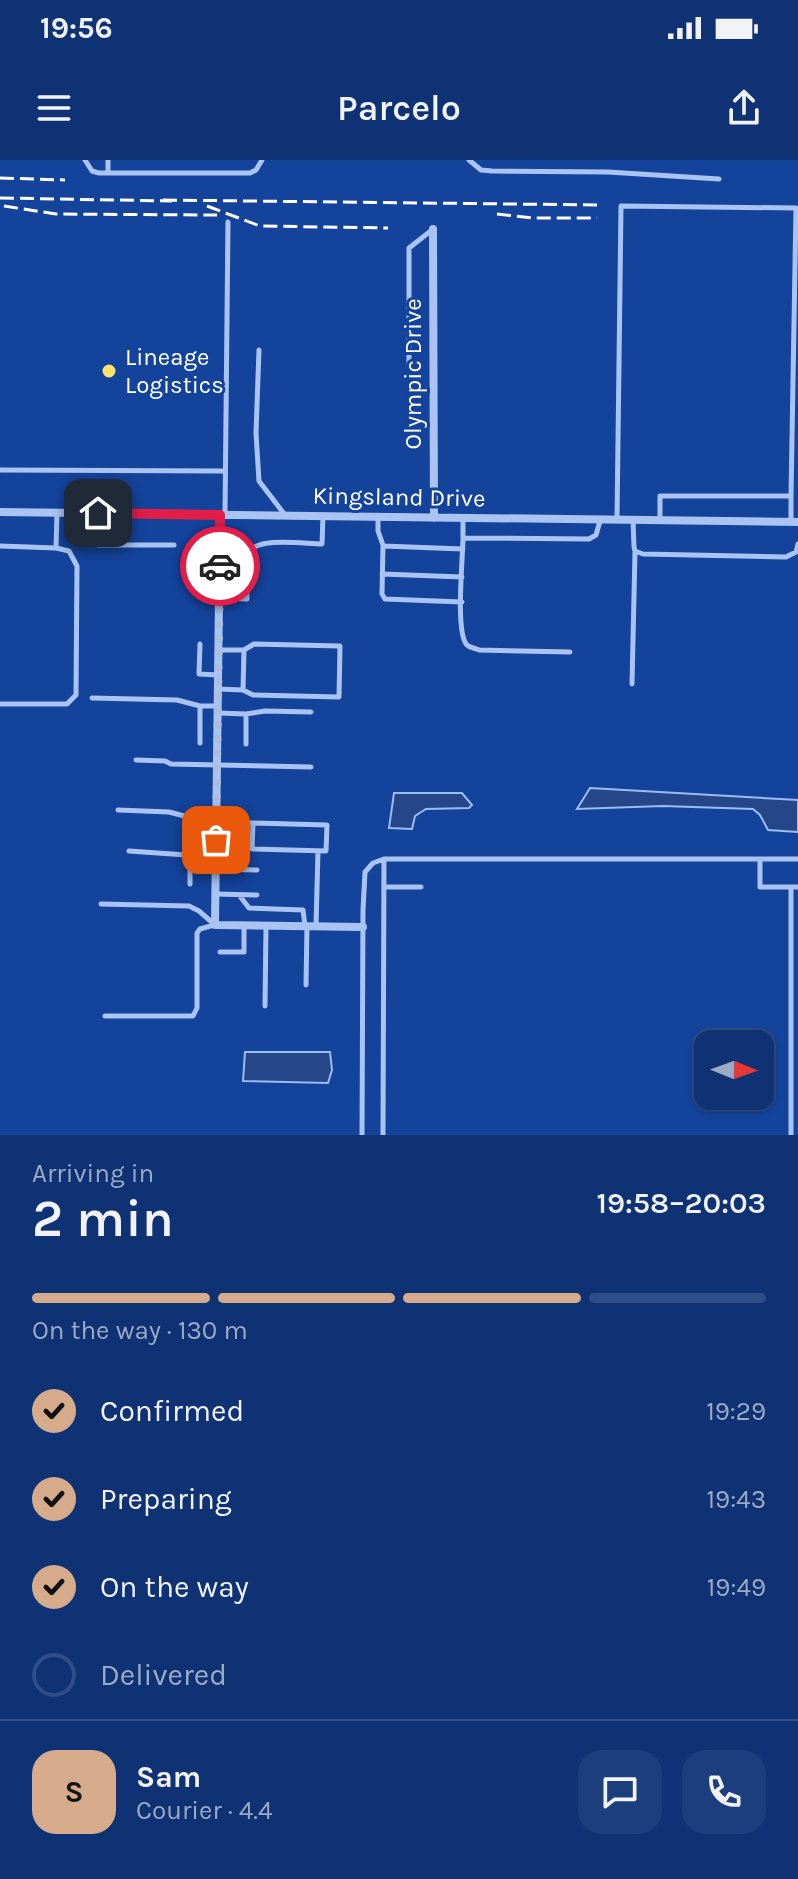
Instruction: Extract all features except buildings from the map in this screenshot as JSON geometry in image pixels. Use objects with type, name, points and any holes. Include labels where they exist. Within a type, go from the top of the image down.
[{"type":"street","name":"Olympic Drive","points":[[433,229],[434,518]]},
{"type":"street","name":"Kingsland Drive","points":[[0,512],[794,522]]},
{"type":"street","points":[[223,515],[215,925],[363,927]]},
{"type":"lane","points":[[85,160],[92,171],[108,173],[250,173],[262,160]]},
{"type":"lane","points":[[108,160],[108,173]]},
{"type":"lane","points":[[469,160],[481,170],[492,171],[608,172],[719,179]]},
{"type":"lane","points":[[617,520],[621,206],[796,208],[794,522]]},
{"type":"lane","points":[[223,515],[228,222]]},
{"type":"lane","points":[[409,367],[409,248],[433,229]]},
{"type":"lane","points":[[259,350],[256,433],[259,481],[286,516]]},
{"type":"lane","points":[[0,470],[225,471]]},
{"type":"lane","points":[[660,520],[660,496],[793,497]]},
{"type":"lane","points":[[56,548],[57,513]]},
{"type":"lane","points":[[98,513],[98,545],[174,545]]},
{"type":"lane","points":[[219,598],[247,599],[247,560],[250,550],[256,545],[322,544],[323,516]]},
{"type":"lane","points":[[378,517],[383,546],[382,594],[388,600],[462,602]]},
{"type":"lane","points":[[463,518],[463,636],[467,645],[479,650],[570,652]]},
{"type":"lane","points":[[463,538],[589,539],[596,535],[600,520]]},
{"type":"lane","points":[[632,684],[633,520]]},
{"type":"lane","points":[[635,551],[643,554],[786,557],[796,552],[798,544]]},
{"type":"lane","points":[[0,546],[69,551],[77,566],[76,695],[67,704],[0,704]]},
{"type":"lane","points":[[383,546],[463,549]]},
{"type":"lane","points":[[382,574],[462,577]]},
{"type":"lane","points":[[200,644],[199,674],[218,675]]},
{"type":"lane","points":[[218,689],[243,690],[253,695],[339,697],[340,646],[254,644],[244,650],[219,650]]},
{"type":"lane","points":[[243,690],[244,650]]},
{"type":"lane","points":[[92,698],[177,700],[246,714],[265,711],[311,712]]},
{"type":"lane","points":[[200,706],[200,743]]},
{"type":"lane","points":[[246,714],[246,744]]},
{"type":"lane","points":[[136,760],[311,767]]},
{"type":"lane","points":[[118,810],[169,812],[192,818],[253,823],[327,825],[326,851],[252,849],[253,823]]},
{"type":"lane","points":[[191,845],[192,818]]},
{"type":"lane","points":[[129,851],[216,857]]},
{"type":"lane","points":[[306,985],[318,851]]},
{"type":"lane","points":[[190,857],[190,884]]},
{"type":"lane","points":[[362,1135],[365,872],[373,863],[384,859],[798,859]]},
{"type":"lane","points":[[383,1135],[384,859]]},
{"type":"lane","points":[[760,859],[760,887],[794,887],[791,1135]]},
{"type":"lane","points":[[216,869],[257,870]]},
{"type":"lane","points":[[384,887],[421,887]]},
{"type":"lane","points":[[216,894],[257,895]]},
{"type":"lane","points":[[239,895],[249,908],[303,910],[309,926]]},
{"type":"lane","points":[[101,904],[189,906],[215,925]]},
{"type":"lane","points":[[105,1016],[193,1016],[197,1008],[197,933],[200,929],[215,925]]},
{"type":"lane","points":[[220,952],[244,952],[244,925]]},
{"type":"lane","points":[[265,1006],[266,926]]},
{"type":"water","points":[[590,788],[798,800],[798,832],[768,830],[753,809],[663,806],[577,809]]},
{"type":"water","points":[[394,793],[462,793],[472,805],[469,808],[426,809],[415,816],[412,829],[389,828]]},
{"type":"water","points":[[245,1052],[330,1052],[332,1070],[328,1083],[243,1081]]},
{"type":"railway","points":[[0,178],[65,180]]},
{"type":"railway","points":[[0,198],[172,201]]},
{"type":"railway","points":[[163,200],[599,205]]},
{"type":"railway","points":[[4,206],[56,214],[217,215]]},
{"type":"railway","points":[[207,206],[260,226],[388,228]]},
{"type":"railway","points":[[497,214],[534,218],[597,218]]},
{"type":"way so far","points":[[216,840],[220,566]]},
{"type":"place","name":"Lineage Logistics","points":[[109,371]]},
{"type":"route","points":[[98,513],[220,515],[220,566]]}]
